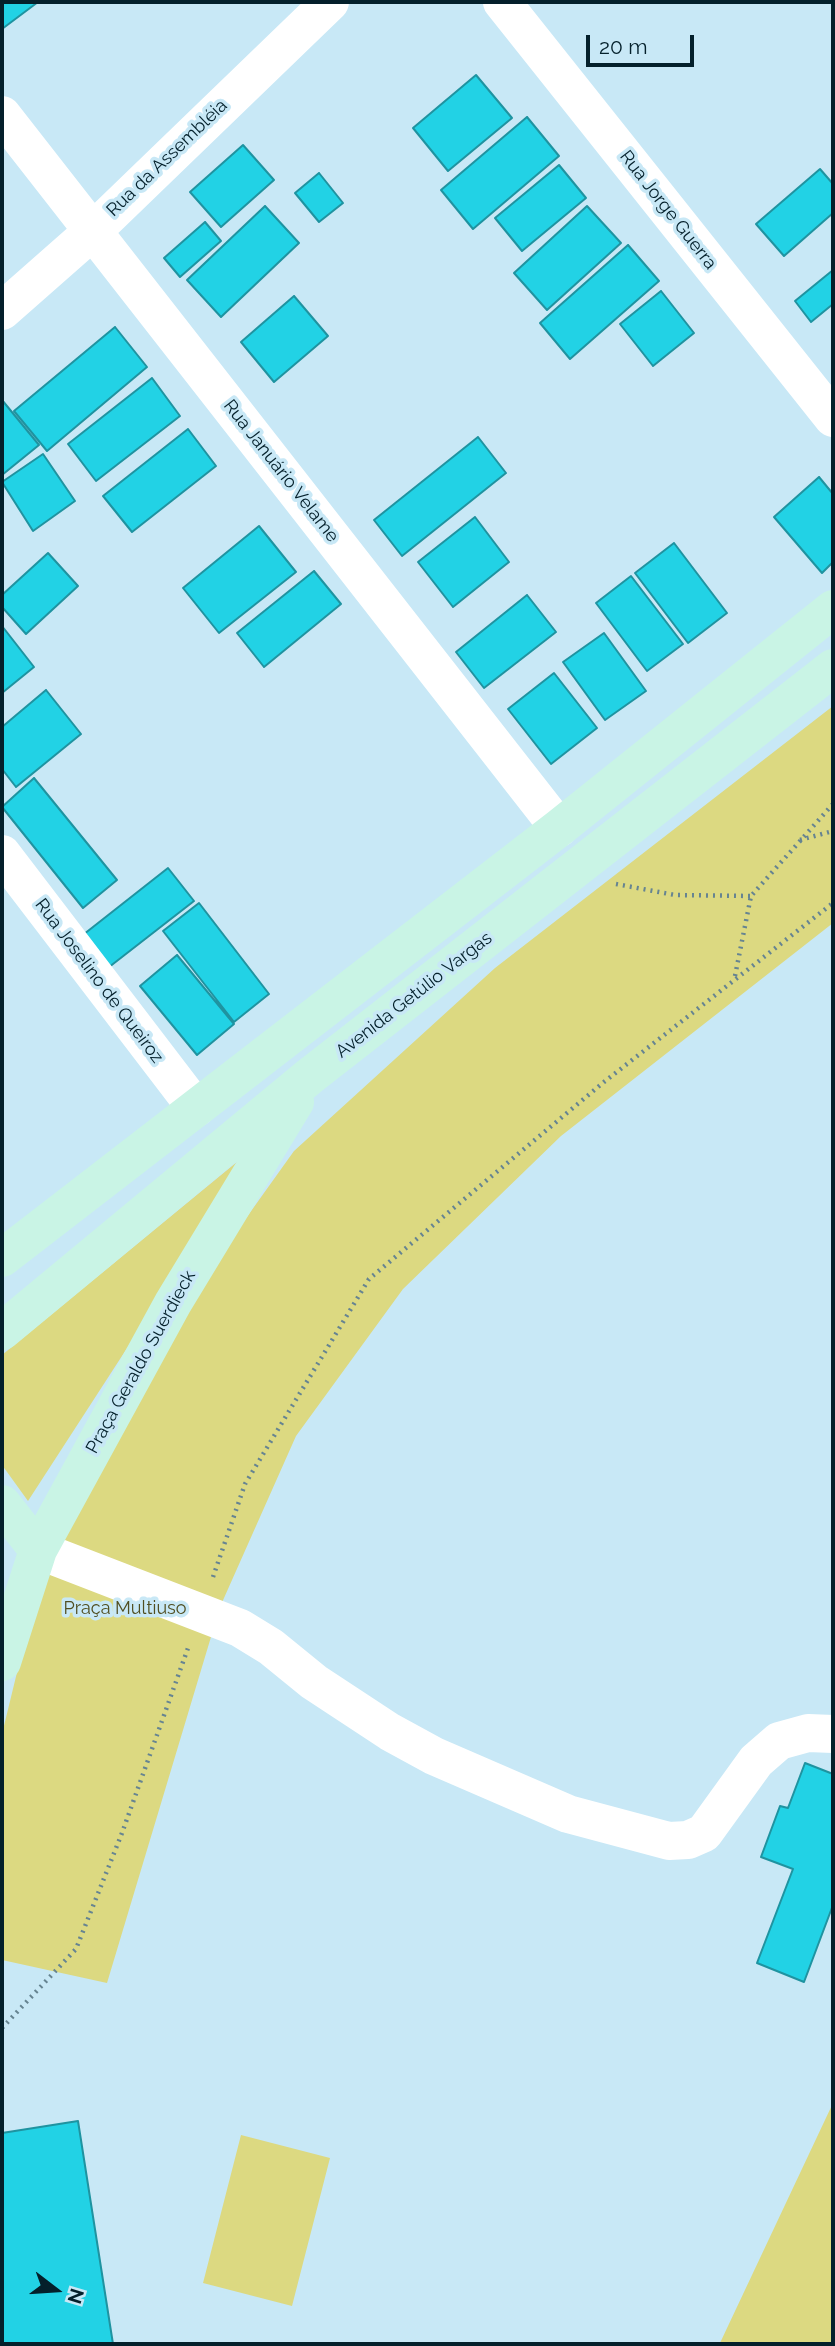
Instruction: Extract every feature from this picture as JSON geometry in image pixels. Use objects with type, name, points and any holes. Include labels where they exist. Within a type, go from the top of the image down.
[{"type":"main road","points":[[2,1258],[558,828],[833,609]]},
{"type":"main road","name":"Avenida Getúlio Vargas","points":[[2,1331],[310,1076],[833,668]]},
{"type":"main road","name":"Praça Geraldo Suerdieck","points":[[2,1662],[38,1549],[173,1303],[310,1076]]},
{"type":"main road","points":[[2,1504],[38,1549]]},
{"type":"street","name":"Rua da Assembléia","points":[[2,311],[94,230],[330,2]]},
{"type":"street","name":"Rua Jorge Guerra","points":[[502,2],[833,418]]},
{"type":"street","name":"Rua Januário Velame","points":[[2,115],[558,828]]},
{"type":"street","name":"Rua Joselino de Queiroz","points":[[2,854],[196,1108]]},
{"type":"street","points":[[38,1549],[240,1628],[390,1732],[434,1756],[568,1814],[669,1841],[688,1840],[704,1833],[756,1761],[779,1741],[808,1733],[833,1734]]},
{"type":"path","points":[[735,976],[751,896],[833,804]]},
{"type":"path","points":[[800,840],[833,831]]},
{"type":"path","points":[[564,878],[675,895],[751,896]]},
{"type":"path","points":[[2,2028],[76,1950],[122,1833],[245,1484],[369,1279],[735,976],[833,903]]},
{"type":"green space","name":"Praça Multiuso","points":[[833,706],[833,923],[561,1136],[403,1289],[296,1436],[220,1607],[107,1983],[2,1960],[2,1734],[40,1578],[166,1330],[294,1151],[495,968]]},
{"type":"green space","points":[[260,1143],[28,1501],[2,1465],[2,1355]]},
{"type":"green space","points":[[833,2103],[833,2344],[720,2344],[720,2343]]},
{"type":"green space","points":[[241,2135],[330,2158],[292,2306],[203,2283]]},
{"type":"building","points":[[2,2],[38,2],[2,29]]},
{"type":"building","points":[[476,75],[512,118],[448,171],[413,128]]},
{"type":"building","points":[[527,117],[559,156],[473,229],[441,190]]},
{"type":"building","points":[[243,145],[274,180],[221,227],[190,192]]},
{"type":"building","points":[[559,165],[586,198],[522,251],[495,218]]},
{"type":"building","points":[[820,169],[833,184],[833,213],[784,256],[756,224]]},
{"type":"building","points":[[319,173],[343,203],[319,222],[295,193]]},
{"type":"building","points":[[265,206],[299,243],[221,317],[187,280]]},
{"type":"building","points":[[587,206],[621,243],[547,310],[514,273]]},
{"type":"building","points":[[205,222],[221,241],[180,277],[164,258]]},
{"type":"building","points":[[628,245],[659,281],[570,359],[540,323]]},
{"type":"building","points":[[833,270],[833,304],[811,322],[795,301]]},
{"type":"building","points":[[661,291],[694,333],[653,366],[620,324]]},
{"type":"building","points":[[294,296],[328,336],[274,382],[241,342]]},
{"type":"building","points":[[115,327],[147,367],[47,451],[14,411]]},
{"type":"building","points":[[152,378],[180,416],[96,481],[68,444]]},
{"type":"building","points":[[2,400],[39,445],[2,475]]},
{"type":"building","points":[[188,429],[216,466],[132,532],[103,496]]},
{"type":"building","points":[[478,437],[506,473],[402,556],[374,520]]},
{"type":"building","points":[[43,454],[75,501],[33,531],[2,482]]},
{"type":"building","points":[[819,477],[833,494],[833,562],[822,573],[774,517]]},
{"type":"building","points":[[475,517],[509,562],[453,607],[418,562]]},
{"type":"building","points":[[259,526],[296,572],[219,633],[183,588]]},
{"type":"building","points":[[674,543],[727,613],[688,643],[635,573]]},
{"type":"building","points":[[48,553],[78,586],[26,634],[2,607],[2,595]]},
{"type":"building","points":[[314,571],[341,604],[264,667],[237,633]]},
{"type":"building","points":[[631,576],[683,644],[647,671],[596,603]]},
{"type":"building","points":[[527,595],[556,632],[484,688],[456,652]]},
{"type":"building","points":[[2,626],[34,667],[2,693]]},
{"type":"building","points":[[604,633],[646,691],[605,720],[563,662]]},
{"type":"building","points":[[554,673],[597,728],[551,764],[508,709]]},
{"type":"building","points":[[46,690],[81,734],[16,787],[2,769],[2,727]]},
{"type":"building","points":[[34,778],[117,880],[83,908],[2,807]]},
{"type":"building","points":[[168,868],[194,901],[104,971],[79,938]]},
{"type":"building","points":[[199,903],[269,994],[234,1022],[163,931]]},
{"type":"building","points":[[177,955],[234,1024],[197,1055],[140,986]]},
{"type":"building","points":[[805,1763],[833,1774],[833,1905],[804,1982],[757,1963],[793,1869],[761,1857],[780,1806],[788,1808]]},
{"type":"building","points":[[78,2121],[113,2344],[2,2344],[2,2133]]}]
